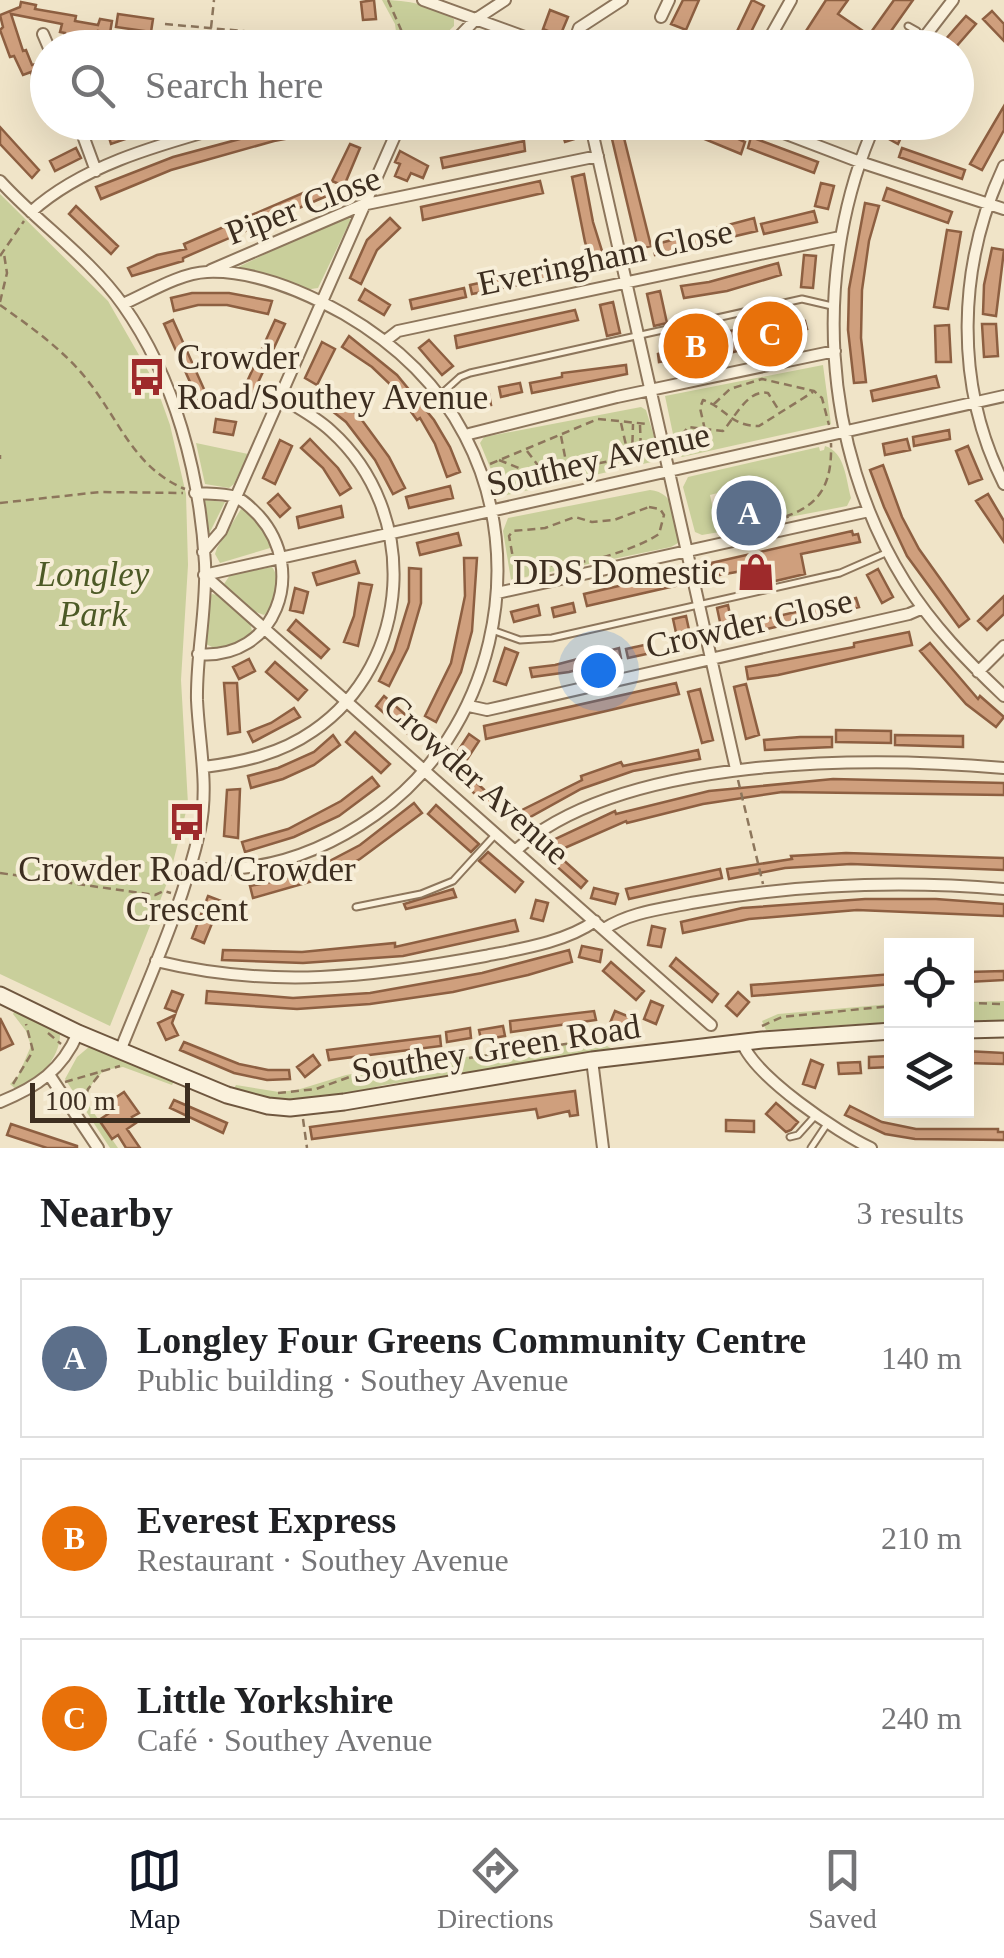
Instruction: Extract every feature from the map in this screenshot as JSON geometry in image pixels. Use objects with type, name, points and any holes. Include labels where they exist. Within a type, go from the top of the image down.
[{"type":"street","points":[[423,0],[506,30]]},
{"type":"street","points":[[465,30],[505,0]]},
{"type":"street","points":[[578,30],[622,0]]},
{"type":"street","points":[[661,16],[668,0]]},
{"type":"street","points":[[774,30],[791,0]]},
{"type":"street","points":[[929,30],[953,0]]},
{"type":"street","points":[[85,140],[96,171]]},
{"type":"street","points":[[31,212],[66,186],[96,171],[187,140]]},
{"type":"street","points":[[203,552],[221,532],[392,140]]},
{"type":"street","points":[[594,140],[736,768]]},
{"type":"street","points":[[802,140],[1004,209]]},
{"type":"street","points":[[869,140],[840,237],[832,306],[846,432],[869,511],[888,552],[950,643],[1004,696]]},
{"type":"street","name":"Piper Close","points":[[123,304],[362,205],[598,156]]},
{"type":"street","points":[[1004,166],[974,252],[967,348],[974,402],[1004,484]]},
{"type":"street","points":[[0,181],[123,304],[173,401],[195,493],[204,575],[198,654],[204,766],[202,812],[182,895],[120,1051]]},
{"type":"street","name":"Everingham Close","points":[[385,340],[398,330],[840,237]]},
{"type":"street","points":[[190,868],[240,870],[312,851],[378,813],[426,771],[469,706],[492,630],[497,593],[491,512],[480,469],[465,435],[416,369],[385,340],[321,302],[250,278],[205,272]]},
{"type":"street","name":"Southey Avenue","points":[[465,435],[835,350]]},
{"type":"street","name":"Southey Avenue","points":[[204,575],[1004,396]]},
{"type":"street","points":[[204,766],[254,759],[296,742],[348,701],[371,670],[390,622],[394,587],[389,534],[371,482],[332,431],[280,397]]},
{"type":"street","points":[[195,493],[236,497],[264,522],[281,557],[282,592],[276,612],[254,639],[218,656],[198,654]]},
{"type":"street","points":[[497,593],[869,511]]},
{"type":"street","name":"Crowder Avenue","points":[[204,575],[711,1025]]},
{"type":"street","name":"Crowder Close","points":[[469,706],[487,710],[923,608]]},
{"type":"street","points":[[978,672],[1004,646]]},
{"type":"street","points":[[515,851],[537,832],[581,810],[736,768],[888,762],[1004,768]]},
{"type":"street","points":[[156,961],[235,976],[317,979],[508,952],[660,909],[764,891],[844,883],[1004,889]]},
{"type":"street","name":"Southey Green Road","points":[[0,995],[146,1062],[245,1101],[268,1106],[302,1107],[592,1060],[762,1040],[884,1032]]},
{"type":"street","points":[[974,1030],[1004,1030]]},
{"type":"street","points":[[5,1100],[54,1080],[78,1033]]},
{"type":"street","points":[[742,1042],[751,1060],[827,1124],[872,1148]]},
{"type":"street","points":[[592,1060],[604,1148]]},
{"type":"street","points":[[54,1080],[95,1147]]},
{"type":"lane","points":[[908,26],[915,30]]},
{"type":"lane","points":[[439,396],[470,373],[802,299],[832,306]]},
{"type":"lane","points":[[492,630],[520,640],[535,640],[840,573],[888,552]]},
{"type":"lane","points":[[356,907],[422,894],[453,882],[496,833]]},
{"type":"lane","points":[[790,1137],[798,1135],[816,1115]]},
{"type":"lane","points":[[811,1148],[827,1124]]},
{"type":"path","points":[[165,24],[211,30],[214,0]]},
{"type":"path","points":[[388,0],[401,30]]},
{"type":"path","points":[[31,212],[2,255],[7,273],[0,303],[73,363],[148,468],[167,482],[195,493]]},
{"type":"path","points":[[762,380],[764,390],[780,412]]},
{"type":"path","points":[[714,404],[730,389],[762,380],[814,391],[822,398],[830,436],[831,463],[826,486],[812,504],[788,516],[790,528]]},
{"type":"path","points":[[499,460],[539,476],[664,450],[678,445],[688,427],[724,431],[751,396],[764,390]]},
{"type":"path","points":[[705,430],[700,402],[704,400],[732,420],[759,426],[814,391]]},
{"type":"path","points":[[480,469],[598,419],[658,426]]},
{"type":"path","points":[[621,422],[630,457]]},
{"type":"path","points":[[630,457],[634,423]]},
{"type":"path","points":[[640,424],[641,453]]},
{"type":"path","points":[[561,434],[567,470]]},
{"type":"path","points":[[626,446],[641,453]]},
{"type":"path","points":[[526,449],[546,474]]},
{"type":"path","points":[[0,503],[100,492],[195,493]]},
{"type":"path","points":[[649,508],[664,515],[659,534],[619,554],[541,565],[527,565],[513,558],[509,536],[513,531],[545,528],[568,518],[604,522],[649,508]]},
{"type":"path","points":[[736,768],[764,891]]},
{"type":"path","points":[[0,873],[84,887],[182,895]]},
{"type":"path","points":[[974,1004],[1004,1004]]},
{"type":"path","points":[[762,1040],[762,1024],[782,1017],[884,1007]]},
{"type":"path","points":[[5,1100],[7,1089],[17,1081],[33,1050],[24,1020],[36,1026]]},
{"type":"path","points":[[48,1033],[70,1051]]},
{"type":"path","points":[[264,1092],[305,1091],[358,1074],[573,1043],[604,1046],[614,1058]]},
{"type":"path","points":[[54,1080],[146,1062]]},
{"type":"path","points":[[77,1117],[88,1088],[104,1069]]},
{"type":"path","points":[[302,1107],[307,1148]]},
{"type":"green space","points":[[382,0],[429,7],[454,19],[450,30],[396,30]]},
{"type":"green space","name":"Longley Park","points":[[0,194],[108,301],[155,383],[170,425],[186,494],[188,565],[181,680],[188,804],[169,878],[110,1026],[0,974]]},
{"type":"green space","points":[[344,216],[351,219],[318,288],[304,290],[232,270]]},
{"type":"green space","points":[[823,365],[831,424],[682,457],[677,453],[665,396]]},
{"type":"green space","points":[[641,407],[646,410],[660,456],[656,461],[502,496],[480,443],[484,437]]},
{"type":"green space","points":[[196,443],[248,454],[234,484],[229,488],[205,484]]},
{"type":"green space","points":[[825,446],[837,454],[844,467],[851,498],[847,506],[774,520],[770,497],[749,501],[751,490],[726,496],[725,491],[710,495],[713,509],[726,506],[731,530],[702,535],[695,532],[683,487],[688,477],[819,447],[820,451]]},
{"type":"green space","points":[[650,490],[670,502],[678,525],[678,543],[511,580],[503,531],[508,518]]},
{"type":"green space","points":[[205,500],[225,502],[209,534]]},
{"type":"green space","points":[[241,509],[261,525],[270,548],[220,563],[215,554],[217,548]]},
{"type":"green space","points":[[272,567],[277,592],[264,615],[253,611],[224,584],[230,575]]},
{"type":"green space","points":[[212,594],[250,623],[252,631],[243,641],[216,649],[206,644]]},
{"type":"green space","points":[[1004,1001],[1004,1021],[974,1021],[974,1002]]},
{"type":"green space","points":[[884,1005],[884,1022],[766,1030],[762,1021],[778,1014]]},
{"type":"green space","points":[[15,1010],[54,1028],[60,1035],[46,1068],[19,1092],[10,1084],[18,1076],[31,1046],[13,1014]]},
{"type":"green space","points":[[588,1040],[614,1050],[384,1085],[322,1100],[276,1101],[233,1090],[236,1085],[279,1092],[297,1090],[346,1075]]},
{"type":"green space","points":[[96,1041],[177,1075],[172,1085],[123,1067],[104,1070],[92,1084],[85,1100],[118,1148],[110,1148],[65,1079],[77,1057]]},
{"type":"building","points":[[374,0],[376,19],[363,20],[361,2]]},
{"type":"building","points":[[683,0],[699,0],[686,30],[671,24]]},
{"type":"building","points":[[752,0],[764,6],[752,30],[738,30]]},
{"type":"building","points":[[826,0],[848,0],[838,14],[862,30],[807,30]]},
{"type":"building","points":[[894,0],[913,0],[892,30],[873,30]]},
{"type":"building","points":[[21,2],[36,5],[35,9],[76,16],[75,21],[98,25],[100,19],[112,21],[110,30],[60,30],[62,24],[11,14],[23,51],[30,60],[30,72],[23,75],[14,56],[10,57],[0,30],[0,15],[20,7]]},
{"type":"building","points":[[550,10],[568,17],[563,30],[543,29]]},
{"type":"building","points":[[992,11],[1004,24],[1004,41],[983,19]]},
{"type":"building","points":[[118,14],[153,19],[151,30],[116,27]]},
{"type":"building","points":[[966,16],[976,24],[971,30],[954,30]]},
{"type":"building","points":[[1004,106],[1004,130],[982,170],[970,164]]},
{"type":"building","points":[[0,127],[39,170],[32,178],[0,144]]},
{"type":"building","points":[[236,140],[279,140],[171,170],[101,199],[96,187],[173,157]]},
{"type":"building","points":[[612,140],[624,140],[651,246],[638,249]]},
{"type":"building","points":[[707,140],[741,140],[745,142],[741,154]]},
{"type":"building","points":[[750,140],[759,140],[818,162],[814,173],[748,148]]},
{"type":"building","points":[[524,141],[525,151],[443,168],[441,158]]},
{"type":"building","points":[[350,144],[360,148],[344,186],[332,181]]},
{"type":"building","points":[[76,148],[81,158],[55,171],[50,161]]},
{"type":"building","points":[[902,148],[965,170],[962,179],[899,157]]},
{"type":"building","points":[[400,151],[428,166],[423,178],[411,173],[407,181],[395,176]]},
{"type":"building","points":[[584,174],[607,267],[594,270],[572,177]]},
{"type":"building","points":[[540,181],[543,193],[423,220],[421,207]]},
{"type":"building","points":[[821,183],[834,186],[828,209],[815,206]]},
{"type":"building","points":[[324,184],[329,195],[183,261],[132,276],[128,268],[157,255],[186,249],[184,244]]},
{"type":"building","points":[[887,188],[952,212],[948,223],[883,200]]},
{"type":"building","points":[[865,203],[879,206],[862,290],[861,338],[866,382],[854,383],[848,330],[849,289]]},
{"type":"building","points":[[76,206],[118,246],[111,254],[69,214]]},
{"type":"building","points":[[814,211],[817,222],[764,234],[761,224]]},
{"type":"building","points":[[390,218],[400,228],[377,250],[361,284],[350,278],[367,240]]},
{"type":"building","points":[[754,218],[757,231],[655,255],[653,245]]},
{"type":"building","points":[[947,230],[961,232],[948,309],[934,307]]},
{"type":"building","points":[[992,248],[1004,250],[996,316],[983,314]]},
{"type":"building","points":[[804,255],[816,256],[813,288],[801,287]]},
{"type":"building","points":[[778,263],[781,275],[727,291],[684,298],[681,286]]},
{"type":"building","points":[[561,265],[564,276],[472,294],[470,285]]},
{"type":"building","points":[[464,288],[466,297],[412,309],[410,300]]},
{"type":"building","points":[[365,289],[390,305],[384,315],[359,300]]},
{"type":"building","points":[[660,291],[667,323],[654,326],[647,294]]},
{"type":"building","points":[[192,293],[229,293],[272,301],[268,314],[227,305],[198,305],[174,311],[171,298]]},
{"type":"building","points":[[613,302],[620,333],[607,336],[600,305]]},
{"type":"building","points":[[575,310],[578,320],[457,348],[455,336]]},
{"type":"building","points":[[173,320],[208,398],[199,402],[164,324]]},
{"type":"building","points":[[275,320],[285,324],[250,400],[241,395]]},
{"type":"building","points":[[805,321],[807,329],[801,330],[802,334],[726,354],[666,365],[665,361],[659,362],[658,354],[722,337],[721,332]]},
{"type":"building","points":[[982,324],[996,324],[998,356],[984,357]]},
{"type":"building","points":[[949,325],[951,362],[936,362],[935,326]]},
{"type":"building","points":[[349,336],[397,375],[434,420],[460,472],[447,477],[420,418],[417,420],[393,387],[372,367],[342,347]]},
{"type":"building","points":[[429,340],[453,366],[442,375],[419,348]]},
{"type":"building","points":[[322,342],[335,349],[317,385],[305,378]]},
{"type":"building","points":[[626,365],[627,374],[532,393],[530,383],[562,377],[562,373]]},
{"type":"building","points":[[936,376],[939,387],[873,401],[871,391]]},
{"type":"building","points":[[520,383],[522,392],[501,397],[499,387]]},
{"type":"building","points":[[325,389],[359,416],[389,457],[405,488],[393,494],[375,460],[346,422],[317,399]]},
{"type":"building","points":[[489,394],[491,405],[466,410],[464,399]]},
{"type":"building","points":[[216,419],[236,422],[233,435],[214,432]]},
{"type":"building","points":[[949,430],[950,439],[914,446],[913,437]]},
{"type":"building","points":[[310,439],[351,488],[340,495],[323,468],[301,448]]},
{"type":"building","points":[[907,439],[910,450],[885,455],[883,444]]},
{"type":"building","points":[[280,440],[292,446],[275,484],[263,478]]},
{"type":"building","points":[[968,446],[982,479],[969,484],[956,451]]},
{"type":"building","points":[[883,465],[902,517],[919,549],[969,619],[959,627],[907,556],[884,507],[870,470]]},
{"type":"building","points":[[450,486],[453,498],[409,508],[406,497]]},
{"type":"building","points":[[278,494],[290,508],[280,517],[268,503]]},
{"type":"building","points":[[988,494],[1004,521],[1004,542],[976,501]]},
{"type":"building","points":[[770,497],[774,516],[730,525],[726,506]]},
{"type":"building","points":[[341,506],[343,517],[299,528],[297,517]]},
{"type":"building","points":[[852,531],[853,535],[858,534],[860,542],[801,554],[805,574],[754,586],[748,570],[708,577],[711,563]]},
{"type":"building","points":[[458,533],[461,545],[420,555],[417,543]]},
{"type":"building","points":[[464,558],[477,558],[472,631],[461,672],[436,722],[425,716],[451,663],[465,596]]},
{"type":"building","points":[[355,561],[359,573],[317,585],[313,573]]},
{"type":"building","points":[[409,568],[421,569],[421,603],[408,648],[389,686],[379,681],[394,651],[409,602]]},
{"type":"building","points":[[878,569],[893,597],[882,603],[867,575]]},
{"type":"building","points":[[675,573],[679,585],[587,606],[584,594]]},
{"type":"building","points":[[359,583],[372,585],[358,646],[344,642],[354,616]]},
{"type":"building","points":[[295,588],[308,592],[303,613],[290,610]]},
{"type":"building","points":[[1004,596],[1004,614],[987,630],[978,621]]},
{"type":"building","points":[[856,598],[859,607],[763,630],[761,620]]},
{"type":"building","points":[[573,603],[575,612],[554,617],[552,608]]},
{"type":"building","points":[[538,605],[540,615],[514,622],[511,612]]},
{"type":"building","points":[[728,605],[734,635],[723,636],[717,608]]},
{"type":"building","points":[[686,616],[693,648],[680,651],[673,619]]},
{"type":"building","points":[[296,620],[329,649],[321,658],[288,630]]},
{"type":"building","points":[[909,632],[912,645],[748,679],[746,667],[854,647],[854,643]]},
{"type":"building","points":[[930,643],[978,699],[980,696],[1004,717],[996,727],[966,704],[920,651]]},
{"type":"building","points":[[649,644],[651,653],[628,658],[626,649]]},
{"type":"building","points":[[505,648],[518,653],[506,685],[494,681]]},
{"type":"building","points":[[619,648],[621,658],[532,677],[530,668]]},
{"type":"building","points":[[249,659],[255,671],[239,679],[233,667]]},
{"type":"building","points":[[275,662],[307,690],[298,700],[266,672]]},
{"type":"building","points":[[224,683],[237,683],[240,732],[228,734]]},
{"type":"building","points":[[676,683],[679,694],[486,739],[484,726]]},
{"type":"building","points":[[746,684],[759,735],[746,739],[734,687]]},
{"type":"building","points":[[700,689],[713,740],[702,743],[688,692]]},
{"type":"building","points":[[384,696],[416,724],[408,734],[376,706]]},
{"type":"building","points":[[294,708],[300,717],[253,742],[248,732]]},
{"type":"building","points":[[836,730],[891,731],[891,743],[836,742]]},
{"type":"building","points":[[355,732],[390,764],[381,773],[346,742]]},
{"type":"building","points":[[469,734],[479,741],[464,764],[454,757]]},
{"type":"building","points":[[333,735],[340,745],[314,765],[251,788],[248,776],[314,752]]},
{"type":"building","points":[[895,735],[963,736],[963,747],[895,745]]},
{"type":"building","points":[[832,737],[832,747],[765,750],[764,740]]},
{"type":"building","points":[[698,750],[700,759],[633,771],[581,789],[523,821],[518,812],[582,780],[581,776],[621,762],[623,766]]},
{"type":"building","points":[[463,770],[509,813],[503,819],[456,777]]},
{"type":"building","points":[[372,777],[379,786],[339,816],[294,837],[245,852],[242,842],[288,829],[341,801]]},
{"type":"building","points":[[833,779],[1004,783],[1004,795],[782,792],[626,821],[560,850],[555,839],[615,811],[616,814],[709,791]]},
{"type":"building","points":[[240,789],[238,838],[224,836],[227,790]]},
{"type":"building","points":[[414,803],[422,813],[360,859],[323,878],[253,898],[250,886],[318,867],[360,845]]},
{"type":"building","points":[[436,805],[479,844],[471,852],[428,814]]},
{"type":"building","points":[[488,852],[523,882],[515,892],[479,861]]},
{"type":"building","points":[[846,853],[1004,858],[1004,870],[851,864],[785,868],[729,879],[727,869],[792,859],[791,856]]},
{"type":"building","points":[[560,857],[587,881],[581,888],[554,864]]},
{"type":"building","points":[[720,869],[722,878],[629,899],[626,889]]},
{"type":"building","points":[[594,888],[618,894],[615,904],[591,898]]},
{"type":"building","points":[[453,889],[456,897],[406,909],[404,904]]},
{"type":"building","points":[[208,896],[221,901],[204,943],[192,938]]},
{"type":"building","points":[[865,899],[1004,904],[1004,916],[857,910],[749,919],[683,933],[681,922],[742,908]]},
{"type":"building","points":[[536,900],[548,903],[543,921],[531,918]]},
{"type":"building","points":[[515,920],[518,931],[403,956],[303,963],[222,960],[223,950],[302,952],[395,943],[395,947]]},
{"type":"building","points":[[652,926],[665,929],[661,947],[648,945]]},
{"type":"building","points":[[582,946],[602,950],[600,962],[579,957]]},
{"type":"building","points":[[569,950],[572,962],[453,992],[297,1009],[206,1003],[207,991],[293,998],[370,993],[482,973]]},
{"type":"building","points":[[676,958],[718,994],[712,1002],[670,966]]},
{"type":"building","points":[[611,962],[644,991],[636,1000],[603,971]]},
{"type":"building","points":[[1004,971],[1004,980],[974,982],[974,972]]},
{"type":"building","points":[[884,975],[884,985],[752,996],[751,985]]},
{"type":"building","points":[[172,991],[183,995],[176,1012],[165,1008]]},
{"type":"building","points":[[738,992],[749,1002],[737,1016],[726,1006]]},
{"type":"building","points":[[651,1001],[663,1006],[656,1024],[644,1019]]},
{"type":"building","points":[[594,1011],[596,1020],[511,1032],[510,1021]]},
{"type":"building","points":[[615,1011],[632,1018],[627,1030],[610,1023]]},
{"type":"building","points":[[175,1015],[172,1023],[178,1035],[166,1040],[158,1023]]},
{"type":"building","points":[[0,1018],[13,1044],[0,1050]]},
{"type":"building","points":[[503,1026],[505,1036],[481,1040],[479,1030]]},
{"type":"building","points":[[470,1028],[471,1038],[447,1042],[446,1032]]},
{"type":"building","points":[[440,1036],[441,1046],[329,1060],[327,1050]]},
{"type":"building","points":[[184,1042],[239,1064],[289,1070],[290,1079],[267,1080],[234,1073],[180,1050]]},
{"type":"building","points":[[974,1051],[1004,1053],[1004,1064],[974,1063]]},
{"type":"building","points":[[313,1055],[320,1065],[305,1077],[297,1067]]},
{"type":"building","points":[[884,1056],[884,1067],[869,1068],[869,1057]]},
{"type":"building","points":[[811,1060],[823,1065],[815,1088],[803,1084]]},
{"type":"building","points":[[860,1062],[861,1073],[839,1074],[838,1063]]},
{"type":"building","points":[[575,1091],[578,1115],[570,1116],[569,1111],[538,1118],[536,1109],[312,1139],[310,1127]]},
{"type":"building","points":[[124,1092],[139,1113],[132,1117],[136,1123],[127,1129],[140,1148],[126,1148],[118,1135],[112,1139],[99,1120],[108,1114],[103,1106]]},
{"type":"building","points":[[174,1100],[227,1123],[223,1133],[170,1108]]},
{"type":"building","points":[[776,1103],[798,1122],[791,1130],[786,1132],[766,1114]]},
{"type":"building","points":[[850,1106],[882,1122],[916,1129],[998,1129],[1004,1132],[1004,1140],[915,1139],[885,1134],[845,1115]]},
{"type":"building","points":[[726,1120],[754,1121],[754,1132],[726,1131]]},
{"type":"building","points":[[11,1124],[77,1148],[47,1148],[7,1135]]},
{"type":"place","name":"Little Yorkshire","points":[[770,334]]},
{"type":"place","name":"Everest Express","points":[[696,346]]},
{"type":"place","name":"Crowder Road/Southey Avenue","points":[[147,377]]},
{"type":"place","name":"Longley Four Greens Community Centre","points":[[749,513]]},
{"type":"place","name":"DDS Domestic","points":[[756,572]]},
{"type":"place","name":"Crowder Road/Crowder Crescent","points":[[187,822]]}]
